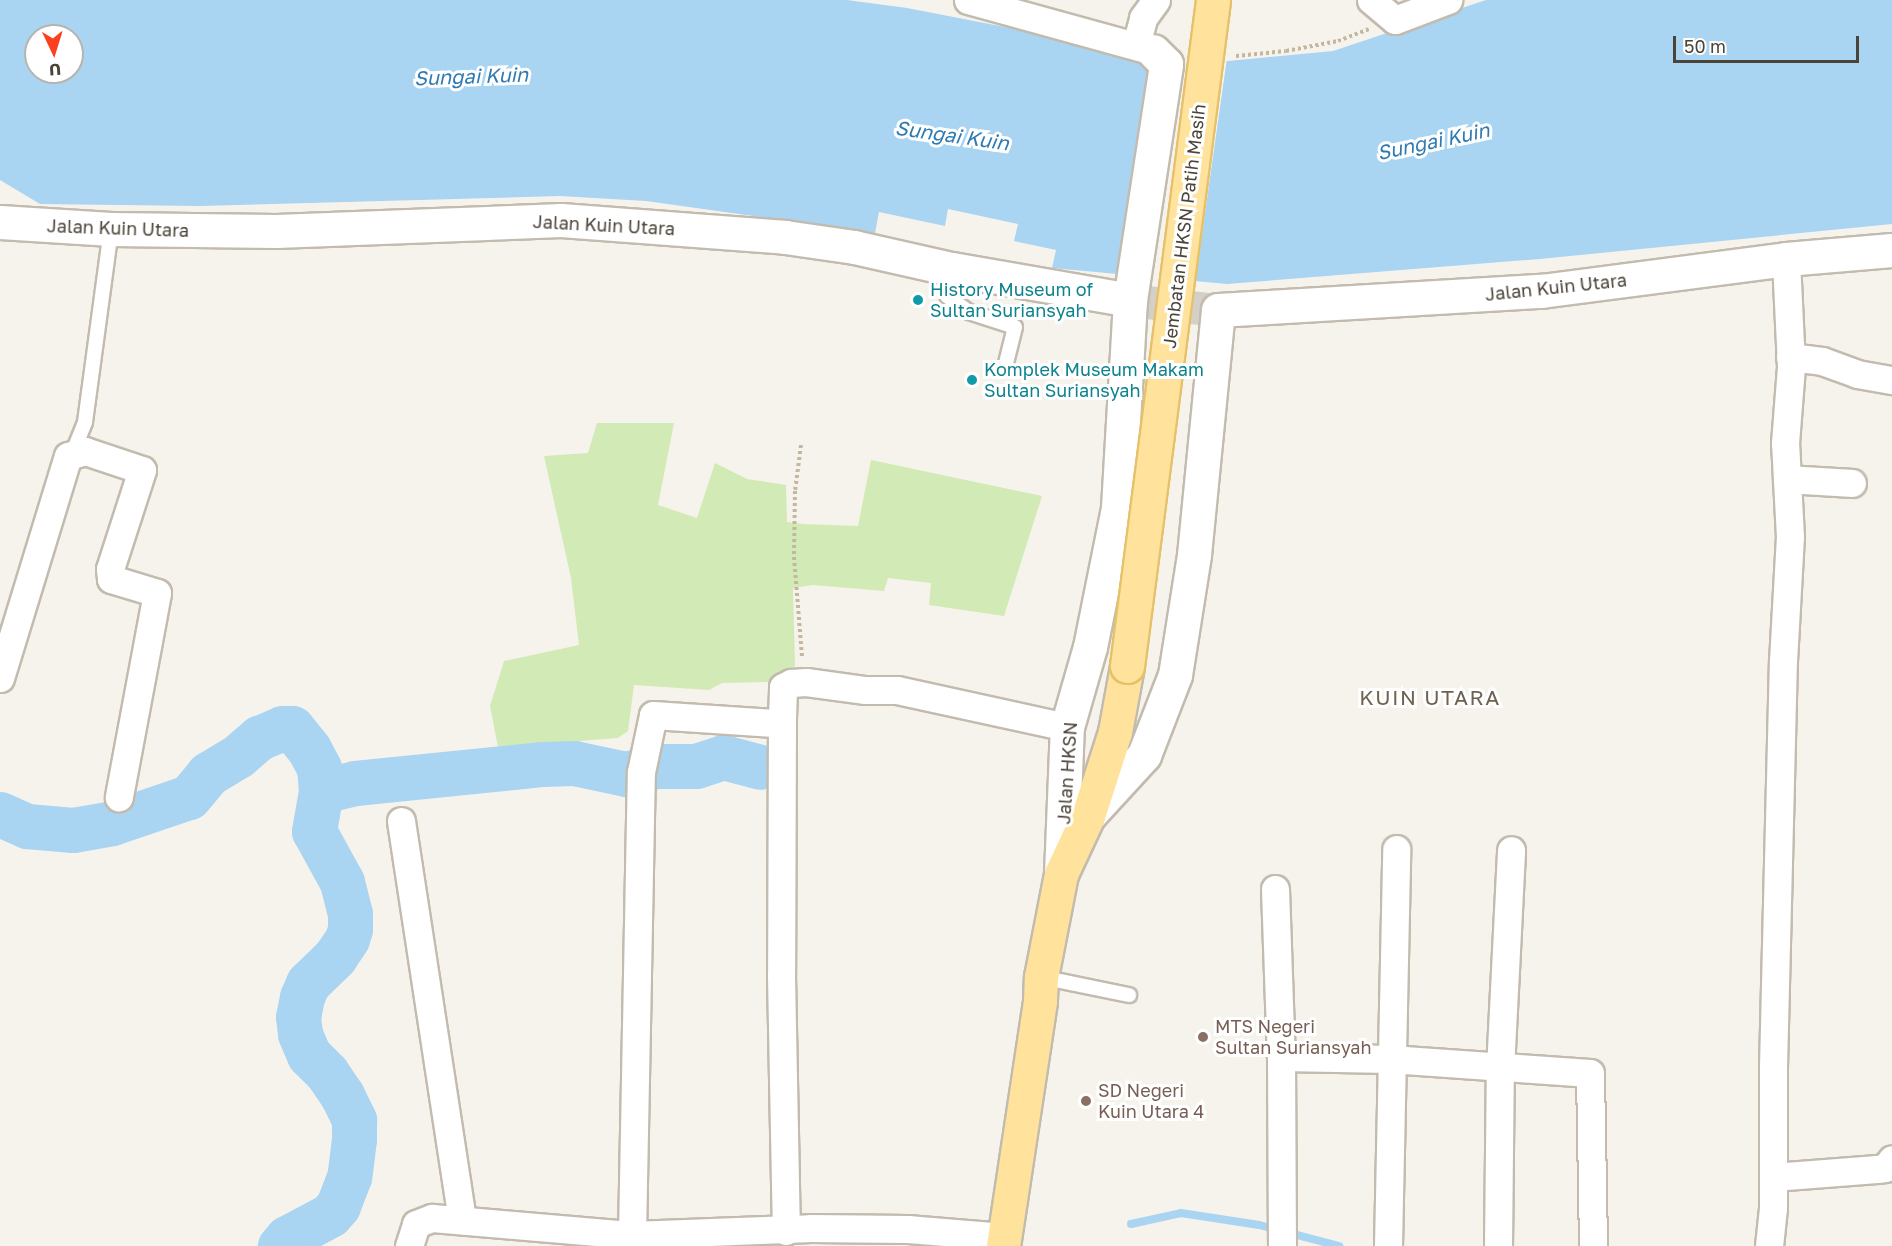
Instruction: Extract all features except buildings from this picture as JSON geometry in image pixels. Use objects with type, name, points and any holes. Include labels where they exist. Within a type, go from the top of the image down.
[{"type":"main road","name":"Jembatan HKSN Patih Masih","points":[[1061,874],[1088,816],[1115,732],[1127,666],[1213,0]]},
{"type":"main road","name":"Jalan HKSN","points":[[1003,1241],[1040,1001],[1041,977],[1061,874]]},
{"type":"street","points":[[968,0],[1152,53]]},
{"type":"street","points":[[1152,53],[1143,18],[1156,0]]},
{"type":"street","points":[[1371,0],[1395,20],[1448,0]]},
{"type":"street","name":"Jalan HKSN","points":[[1061,874],[1067,727],[1090,647],[1118,508],[1131,294],[1152,53]]},
{"type":"street","name":"Jalan Kuin Utara","points":[[1,228],[276,231],[561,220],[785,237],[854,247],[952,269],[1131,294]]},
{"type":"street","name":"Jalan Kuin Utara","points":[[1088,816],[1144,755],[1175,675],[1194,555],[1218,310],[1540,291],[1786,259],[1892,250]]},
{"type":"street","points":[[1769,1246],[1773,1177],[1773,1067],[1783,661],[1791,537],[1785,443],[1790,357],[1786,259]]},
{"type":"street","points":[[1790,357],[1822,361],[1857,374],[1892,380]]},
{"type":"street","points":[[0,678],[5,640],[64,464],[73,452],[85,451],[133,465],[143,471],[110,568],[111,579],[157,593],[119,796]]},
{"type":"street","points":[[1787,479],[1852,483]]},
{"type":"street","points":[[802,1235],[781,975],[783,687],[792,683],[806,682],[865,690],[897,690],[1067,727]]},
{"type":"street","points":[[632,1235],[640,772],[651,720],[656,714],[774,723],[782,718]]},
{"type":"street","points":[[401,821],[462,1220]]},
{"type":"street","points":[[1388,1246],[1396,849]]},
{"type":"street","points":[[1498,1246],[1500,1069],[1511,850]]},
{"type":"street","points":[[1275,889],[1281,1057],[1282,1246]]},
{"type":"street","points":[[1281,1057],[1390,1059],[1500,1069],[1590,1073],[1593,1246]]},
{"type":"street","points":[[1773,1177],[1885,1168],[1892,1159]]},
{"type":"street","points":[[409,1246],[416,1224],[423,1220],[462,1220],[522,1237],[802,1235],[908,1229],[1003,1241]]},
{"type":"lane","points":[[73,452],[85,422],[111,229]]},
{"type":"lane","points":[[952,269],[947,296],[969,312],[1015,327],[1006,363]]},
{"type":"lane","points":[[1041,977],[1129,995]]},
{"type":"path","points":[[1236,56],[1286,51],[1338,41],[1395,20]]},
{"type":"path","points":[[801,445],[795,491],[794,557],[806,682]]},
{"type":"green space","points":[[597,423],[674,423],[658,505],[697,518],[715,463],[747,479],[786,485],[787,522],[803,524],[858,526],[871,460],[1042,496],[1004,616],[929,605],[931,583],[888,578],[884,591],[813,585],[793,588],[795,666],[769,682],[722,683],[709,690],[634,685],[628,731],[618,738],[498,747],[490,706],[504,661],[579,645],[571,578],[544,456],[588,453]]},
{"type":"water","name":"Sungai Kuin","points":[[0,0],[847,0],[907,8],[1123,50],[1143,65],[1184,69],[1218,62],[1333,51],[1486,0],[1892,0],[1892,224],[1540,259],[1227,284],[1052,268],[1056,250],[1014,241],[1018,224],[948,209],[945,226],[879,212],[875,233],[646,201],[560,196],[201,206],[40,204],[0,180]]},
{"type":"pier","points":[[1227,58],[1195,284],[1150,281],[1181,65],[1194,61]]},
{"type":"waterway","points":[[0,814],[27,826],[73,830],[112,823],[189,797],[208,774],[238,756],[259,738],[282,728],[292,728],[309,749],[319,768],[321,791],[314,831],[342,882],[350,913],[350,929],[347,939],[335,957],[308,983],[302,997],[298,1017],[300,1034],[309,1055],[327,1073],[342,1095],[354,1120],[354,1139],[349,1177],[338,1206],[330,1215],[287,1238],[280,1246]]},
{"type":"waterway","points":[[321,791],[355,783],[543,764],[574,763],[626,774],[655,766],[696,766],[723,757],[760,767]]},
{"type":"waterway","points":[[1131,1224],[1181,1213],[1259,1225],[1339,1246]]},
{"type":"tunnel","points":[[1130,300],[1218,310]]},
{"type":"place","name":"History Museum of Sultan Suriansyah","points":[[918,300]]},
{"type":"place","name":"Komplek Museum Makam Sultan Suriansyah","points":[[972,380]]},
{"type":"place","name":"MTS Negeri Sultan Suriansyah","points":[[1203,1037]]},
{"type":"place","name":"SD Negeri Kuin Utara 4","points":[[1086,1101]]},
{"type":"district","name":"KUIN UTARA","points":[[1430,697]]}]
